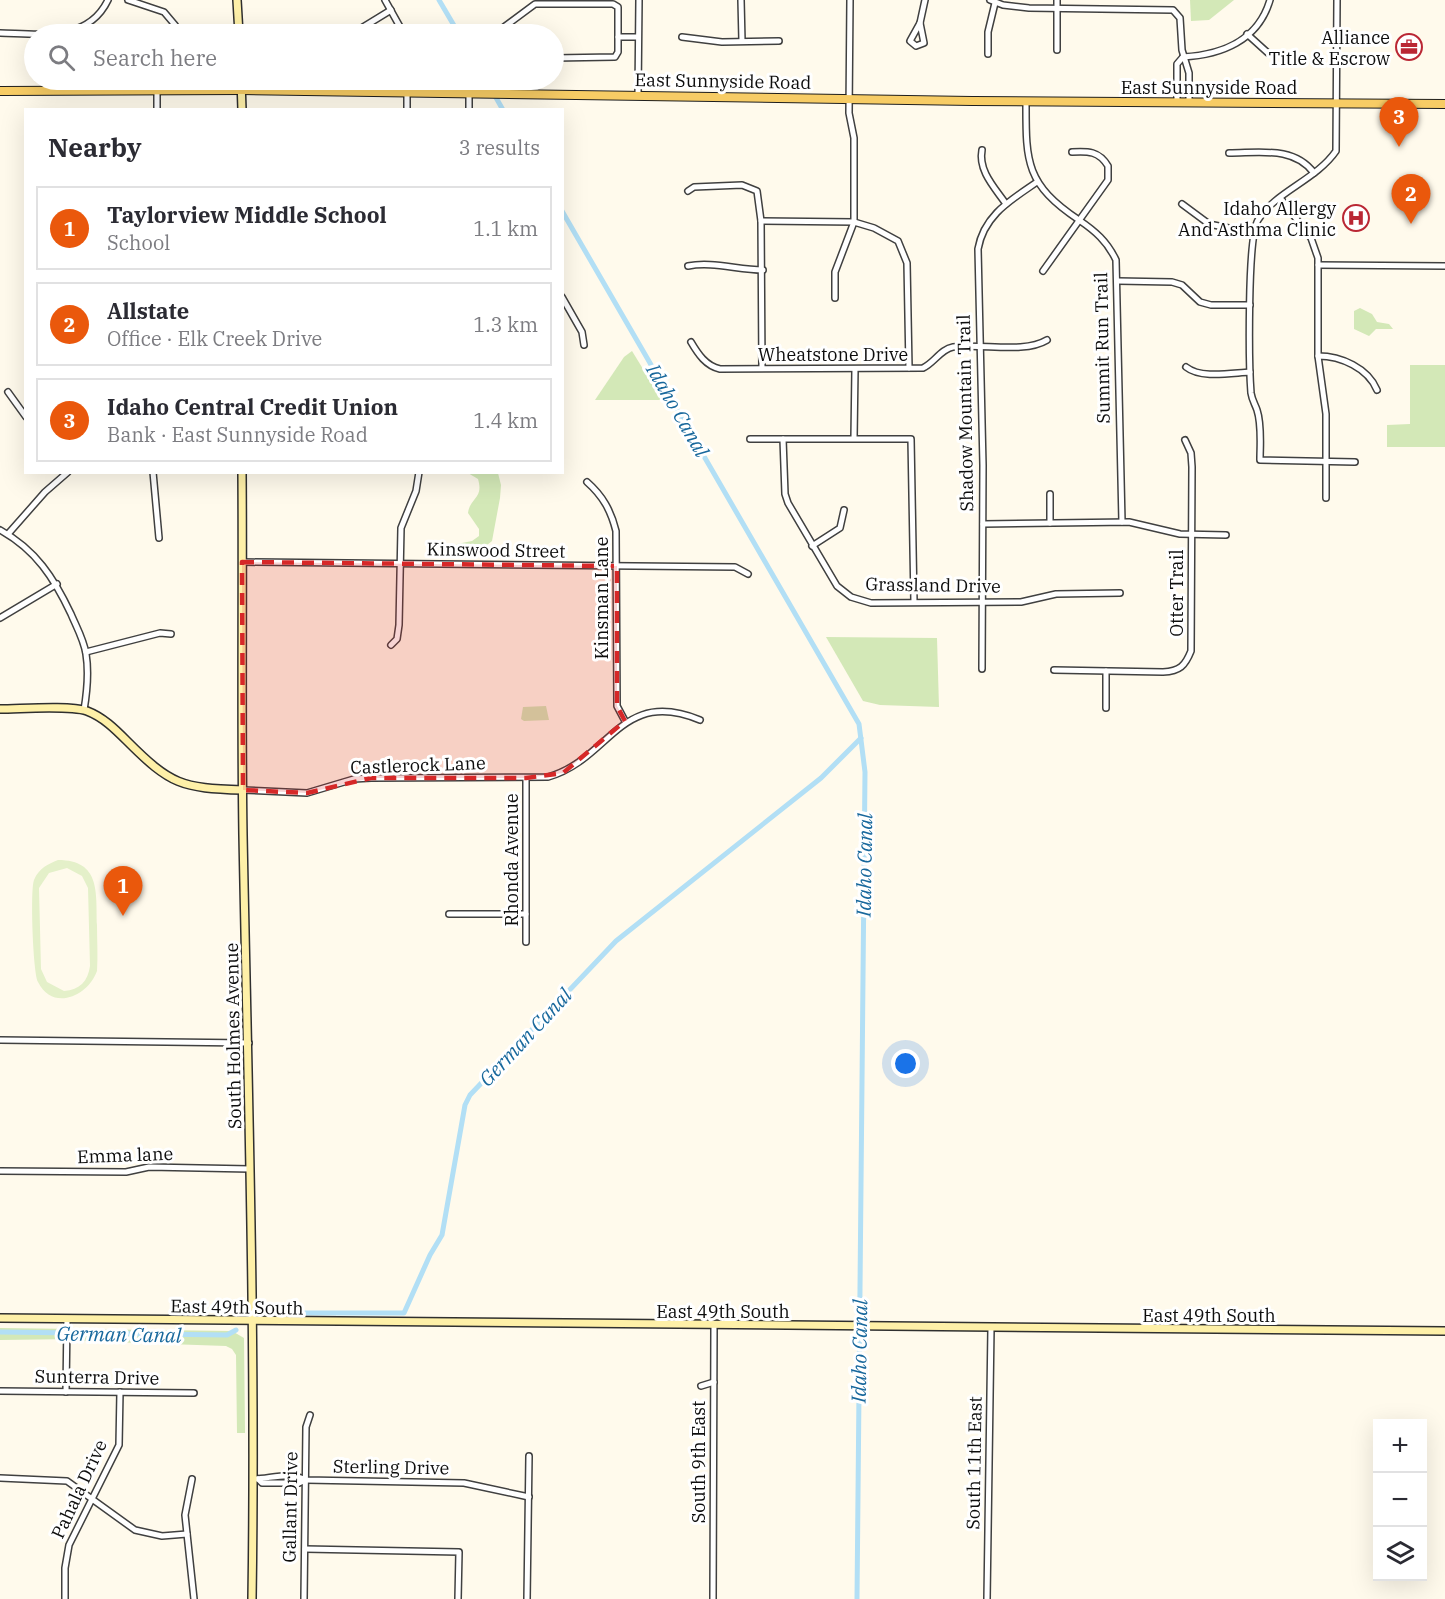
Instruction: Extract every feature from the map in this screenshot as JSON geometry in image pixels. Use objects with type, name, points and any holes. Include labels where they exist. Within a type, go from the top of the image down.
[{"type":"main road","name":"East Sunnyside Road","points":[[0,91],[242,90],[1026,102],[1445,104]]},
{"type":"street","points":[[86,24],[100,15],[108,0]]},
{"type":"street","points":[[128,0],[164,12],[174,24]]},
{"type":"street","points":[[237,0],[238,24]]},
{"type":"street","points":[[385,0],[399,24]]},
{"type":"street","points":[[638,95],[639,0]]},
{"type":"street","points":[[741,0],[742,41]]},
{"type":"street","points":[[835,298],[835,272],[854,222],[854,138],[849,113],[850,0]]},
{"type":"street","points":[[920,23],[926,0]]},
{"type":"street","points":[[1057,50],[1058,0]]},
{"type":"street","points":[[1176,102],[1177,64],[1183,57],[1218,53],[1247,34],[1270,0]]},
{"type":"street","points":[[1337,0],[1335,151],[1321,169],[1267,208],[1256,222],[1253,233],[1250,305],[1250,372],[1253,403],[1259,423],[1260,460],[1355,462]]},
{"type":"street","points":[[988,54],[988,32],[993,1],[1017,7],[1124,5],[1174,10],[1180,18],[1183,57],[1188,62],[1190,102]]},
{"type":"street","points":[[508,24],[535,4],[613,4],[619,9],[618,52],[615,57],[564,58]]},
{"type":"street","points":[[368,24],[391,10]]},
{"type":"street","points":[[0,33],[24,32]]},
{"type":"street","points":[[1247,34],[1268,53]]},
{"type":"street","points":[[618,37],[638,37]]},
{"type":"street","points":[[682,37],[779,41]]},
{"type":"street","points":[[157,90],[157,108]]},
{"type":"street","points":[[242,90],[242,108]]},
{"type":"street","points":[[407,93],[407,108]]},
{"type":"street","points":[[468,93],[469,108]]},
{"type":"street","name":"Summit Run Trail","points":[[1026,102],[1028,160],[1037,182],[1052,200],[1093,229],[1111,250],[1116,260],[1118,453],[1122,522]]},
{"type":"street","points":[[982,150],[980,159],[984,172],[1006,204]]},
{"type":"street","points":[[1042,271],[1108,180],[1107,162],[1094,152],[1072,152]]},
{"type":"street","points":[[1229,153],[1287,153],[1302,160],[1314,173]]},
{"type":"street","name":"Shadow Mountain Trail","points":[[982,669],[983,524],[977,261],[981,235],[987,223],[1006,204],[1037,182]]},
{"type":"street","points":[[688,191],[705,186],[747,186],[754,189],[759,197],[763,270],[762,368]]},
{"type":"street","points":[[1281,199],[1311,238],[1316,250],[1318,356],[1326,414],[1326,498]]},
{"type":"street","points":[[1182,204],[1209,224],[1253,233]]},
{"type":"street","points":[[761,221],[854,222],[890,235],[898,241],[906,254],[909,368]]},
{"type":"street","points":[[688,266],[714,264],[728,268],[763,270]]},
{"type":"street","points":[[1318,265],[1445,266]]},
{"type":"street","points":[[1118,281],[1172,282],[1182,285],[1200,302],[1211,305],[1250,305]]},
{"type":"street","points":[[564,300],[582,332],[584,345]]},
{"type":"street","name":"Wheatstone Drive","points":[[692,342],[701,358],[713,368],[855,369],[909,368],[931,365],[952,347],[1032,346],[1047,340]]},
{"type":"street","points":[[1318,356],[1340,358],[1369,377],[1377,390]]},
{"type":"street","points":[[1186,367],[1192,372],[1203,373],[1250,372]]},
{"type":"street","points":[[854,438],[855,369]]},
{"type":"street","points":[[8,392],[24,414]]},
{"type":"street","points":[[750,439],[910,439],[914,602]]},
{"type":"street","name":"Grassland Drive","points":[[783,439],[785,494],[812,546],[837,586],[851,597],[871,603],[1021,602],[1056,594],[1120,593]]},
{"type":"street","name":"Otter Trail","points":[[1054,670],[1173,672],[1186,663],[1191,651],[1191,453],[1185,440]]},
{"type":"street","points":[[8,534],[27,510],[65,474]]},
{"type":"street","points":[[153,474],[159,538]]},
{"type":"street","name":"South Holmes Avenue","points":[[242,474],[243,790],[256,1479],[252,1599]]},
{"type":"street","points":[[392,645],[397,639],[399,625],[398,564],[403,519],[416,491],[420,474]]},
{"type":"street","name":"Kinsman Lane","points":[[587,482],[598,491],[616,531],[616,706],[626,721]]},
{"type":"street","points":[[1050,494],[1050,523]]},
{"type":"street","points":[[812,546],[840,528],[844,510]]},
{"type":"street","points":[[983,524],[1137,522],[1169,532],[1191,535],[1226,535]]},
{"type":"street","points":[[0,530],[29,549],[57,584],[86,652],[87,691],[84,710]]},
{"type":"street","name":"Kinswood Street","points":[[242,562],[735,567],[748,574]]},
{"type":"street","points":[[0,618],[57,584]]},
{"type":"street","points":[[86,652],[160,633],[171,634]]},
{"type":"street","points":[[1106,671],[1106,708]]},
{"type":"street","name":"Castlerock Lane","points":[[0,709],[84,710],[108,723],[153,767],[173,781],[200,789],[306,793],[354,779],[548,777],[572,768],[626,721],[658,712],[683,713],[700,720]]},
{"type":"street","name":"Rhonda Avenue","points":[[526,778],[526,942]]},
{"type":"street","points":[[448,914],[526,914]]},
{"type":"street","points":[[0,1040],[249,1043]]},
{"type":"street","name":"Emma lane","points":[[0,1171],[126,1172],[149,1167],[250,1169]]},
{"type":"street","name":"East 49th South","points":[[0,1318],[868,1328],[1445,1331]]},
{"type":"street","points":[[66,1392],[68,1319]]},
{"type":"street","name":"South 9th East","points":[[713,1599],[714,1326]]},
{"type":"street","name":"South 11th East","points":[[987,1599],[991,1328]]},
{"type":"street","points":[[700,1386],[714,1382]]},
{"type":"street","name":"Sunterra Drive","points":[[0,1391],[194,1393]]},
{"type":"street","name":"Pahala Drive","points":[[65,1599],[64,1569],[69,1545],[118,1445],[120,1392]]},
{"type":"street","name":"Gallant Drive","points":[[304,1599],[306,1427],[310,1415]]},
{"type":"street","points":[[527,1599],[529,1456]]},
{"type":"street","name":"Sterling Drive","points":[[256,1479],[275,1476],[299,1477],[306,1480],[464,1483],[529,1497]]},
{"type":"street","points":[[0,1478],[68,1481],[93,1497],[135,1530],[162,1536],[187,1534]]},
{"type":"street","points":[[192,1479],[185,1515],[194,1599]]},
{"type":"street","points":[[304,1549],[459,1552],[458,1599]]},
{"type":"highlighted area","points":[[242,562],[617,566],[617,706],[625,721],[563,773],[526,778],[371,778],[307,793],[243,790]]},
{"type":"green space","points":[[1190,0],[1234,0],[1209,20],[1191,21]]},
{"type":"green space","points":[[1360,308],[1372,314],[1377,322],[1389,324],[1393,329],[1376,329],[1369,336],[1354,329],[1354,311]]},
{"type":"green space","points":[[632,351],[662,400],[595,400],[624,357]]},
{"type":"green space","points":[[1410,365],[1445,365],[1445,447],[1387,447],[1387,425],[1410,424]]},
{"type":"green space","points":[[470,474],[498,474],[501,485],[492,541],[479,549],[454,548],[457,544],[472,541],[479,536],[479,529],[468,513],[478,494],[478,479]]},
{"type":"green space","points":[[826,637],[937,638],[939,707],[880,705],[863,701]]},
{"type":"green space","points":[[546,706],[549,720],[524,721],[521,719],[523,707]]},
{"type":"green space","points":[[58,860],[72,861],[89,872],[96,890],[97,901],[97,971],[86,987],[78,993],[61,998],[44,991],[38,982],[32,899],[36,876],[41,869]],"holes":[[[67,868],[82,876],[88,888],[90,966],[87,976],[79,987],[64,991],[47,982],[41,969],[39,888],[49,873]]]},
{"type":"green space","points":[[0,1328],[232,1331],[244,1338],[245,1433],[237,1433],[236,1355],[226,1346],[81,1341],[77,1339],[0,1340]]},
{"type":"waterway","name":"Idaho Canal","points":[[439,0],[453,24]]},
{"type":"waterway","name":"Idaho Canal","points":[[492,90],[502,108]]},
{"type":"waterway","name":"Idaho Canal","points":[[564,214],[859,724],[865,772],[857,1599]]},
{"type":"waterway","name":"German Canal","points":[[264,1313],[404,1313],[430,1255],[442,1235],[465,1105],[470,1095],[616,941],[821,778],[861,738]]},
{"type":"waterway","name":"German Canal","points":[[0,1332],[227,1335],[236,1330]]},
{"type":"place","name":"Alliance Title & Escrow","points":[[1409,47]]},
{"type":"place","name":"Idaho Central Credit Union","points":[[1399,147]]},
{"type":"place","name":"Idaho Allergy And Asthma Clinic","points":[[1356,218]]},
{"type":"place","name":"Allstate","points":[[1411,224]]},
{"type":"place","name":"Taylorview Middle School","points":[[123,916]]}]
